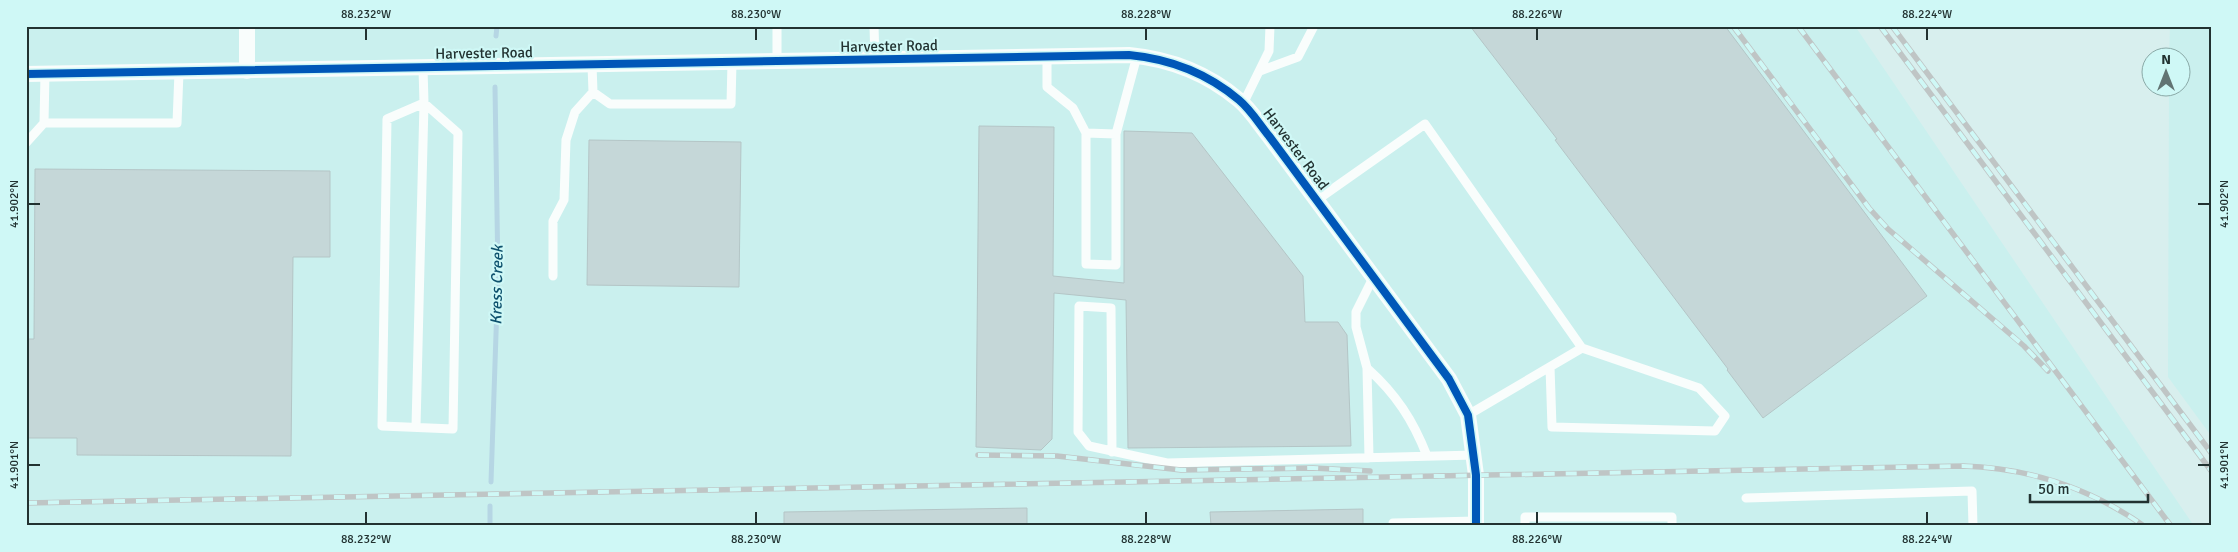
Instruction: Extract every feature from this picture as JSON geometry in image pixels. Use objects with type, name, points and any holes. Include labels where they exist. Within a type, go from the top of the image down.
[{"type":"street","points":[[247,26],[247,71]]},
{"type":"street","name":"Harvester Road","points":[[26,74],[1047,56],[1138,56],[1168,61],[1191,69],[1214,81],[1244,104],[1373,278],[1436,359],[1468,415],[1475,455],[1476,524]]},
{"type":"lane","points":[[777,26],[777,61]]},
{"type":"lane","points":[[874,26],[875,60]]},
{"type":"lane","points":[[1244,104],[1269,51],[1270,26]]},
{"type":"lane","points":[[1260,71],[1298,57],[1314,26]]},
{"type":"lane","points":[[1047,56],[1047,87],[1073,108],[1086,132],[1086,264],[1116,265],[1116,134],[1138,56]]},
{"type":"lane","points":[[593,92],[610,104],[731,104],[732,62]]},
{"type":"lane","points":[[553,276],[553,221],[564,200],[566,140],[575,112],[593,92],[592,65]]},
{"type":"lane","points":[[416,428],[424,103],[423,68]]},
{"type":"lane","points":[[44,123],[177,123],[179,72]]},
{"type":"lane","points":[[26,143],[44,123],[45,73]]},
{"type":"lane","points":[[424,103],[458,133],[453,429],[382,426],[387,119],[424,103]]},
{"type":"lane","points":[[1317,200],[1425,124],[1582,348],[1699,388],[1725,416],[1715,431],[1552,428],[1550,367]]},
{"type":"lane","points":[[1086,132],[1116,134]]},
{"type":"lane","points":[[1369,458],[1367,368],[1356,327],[1356,312],[1373,278]]},
{"type":"lane","points":[[1112,452],[1111,308],[1079,306],[1078,432],[1089,446],[1112,452],[1166,463],[1475,455]]},
{"type":"lane","points":[[1468,415],[1582,348]]},
{"type":"lane","points":[[1367,368],[1389,388],[1417,431],[1428,456]]},
{"type":"lane","points":[[1746,498],[1972,491],[1973,526]]},
{"type":"lane","points":[[1525,526],[1525,517],[1672,517],[1672,526]]},
{"type":"lane","points":[[1393,526],[1393,523],[1476,524]]},
{"type":"shaded area","points":[[26,26],[1855,26],[2194,526],[26,526]]},
{"type":"shaded area","points":[[2170,26],[2212,26],[2212,437],[2168,377],[2169,98],[2190,98],[2190,48],[2169,48]]},
{"type":"building","points":[[1470,26],[1725,26],[1927,296],[1763,418],[1555,140],[1557,139]]},
{"type":"building","points":[[979,126],[1054,127],[1053,276],[1124,283],[1124,131],[1192,133],[1303,276],[1305,322],[1338,322],[1347,335],[1351,446],[1128,448],[1126,300],[1054,293],[1052,439],[1041,450],[976,447]]},
{"type":"building","points":[[589,140],[741,142],[739,287],[587,285]]},
{"type":"building","points":[[35,169],[330,171],[330,257],[293,257],[291,456],[77,455],[77,438],[27,438],[28,339],[34,339]]},
{"type":"building","points":[[1027,508],[1027,526],[784,526],[784,512]]},
{"type":"building","points":[[1363,509],[1363,526],[1211,526],[1210,512]]},
{"type":"waterway","name":"Kress Creek","points":[[496,36],[497,26]]},
{"type":"waterway","name":"Kress Creek","points":[[491,482],[498,275],[495,87]]},
{"type":"waterway","name":"Kress Creek","points":[[490,506],[490,526]]},
{"type":"railway","points":[[1733,26],[1869,208],[1888,229],[2024,346],[2048,371]]},
{"type":"railway","points":[[1798,26],[2171,526]]},
{"type":"railway","points":[[1880,26],[2212,472]]},
{"type":"railway","points":[[1892,26],[2212,454]]},
{"type":"railway","points":[[978,455],[1057,456],[1181,470],[1313,468],[1370,471]]},
{"type":"railway","points":[[26,503],[1963,466],[2012,471],[2058,482],[2102,501],[2144,526]]},
{"type":"cycle path","points":[[26,74],[1129,55],[1174,64],[1214,82],[1227,90],[1247,108],[1449,379],[1468,415],[1476,475],[1476,526]]}]
